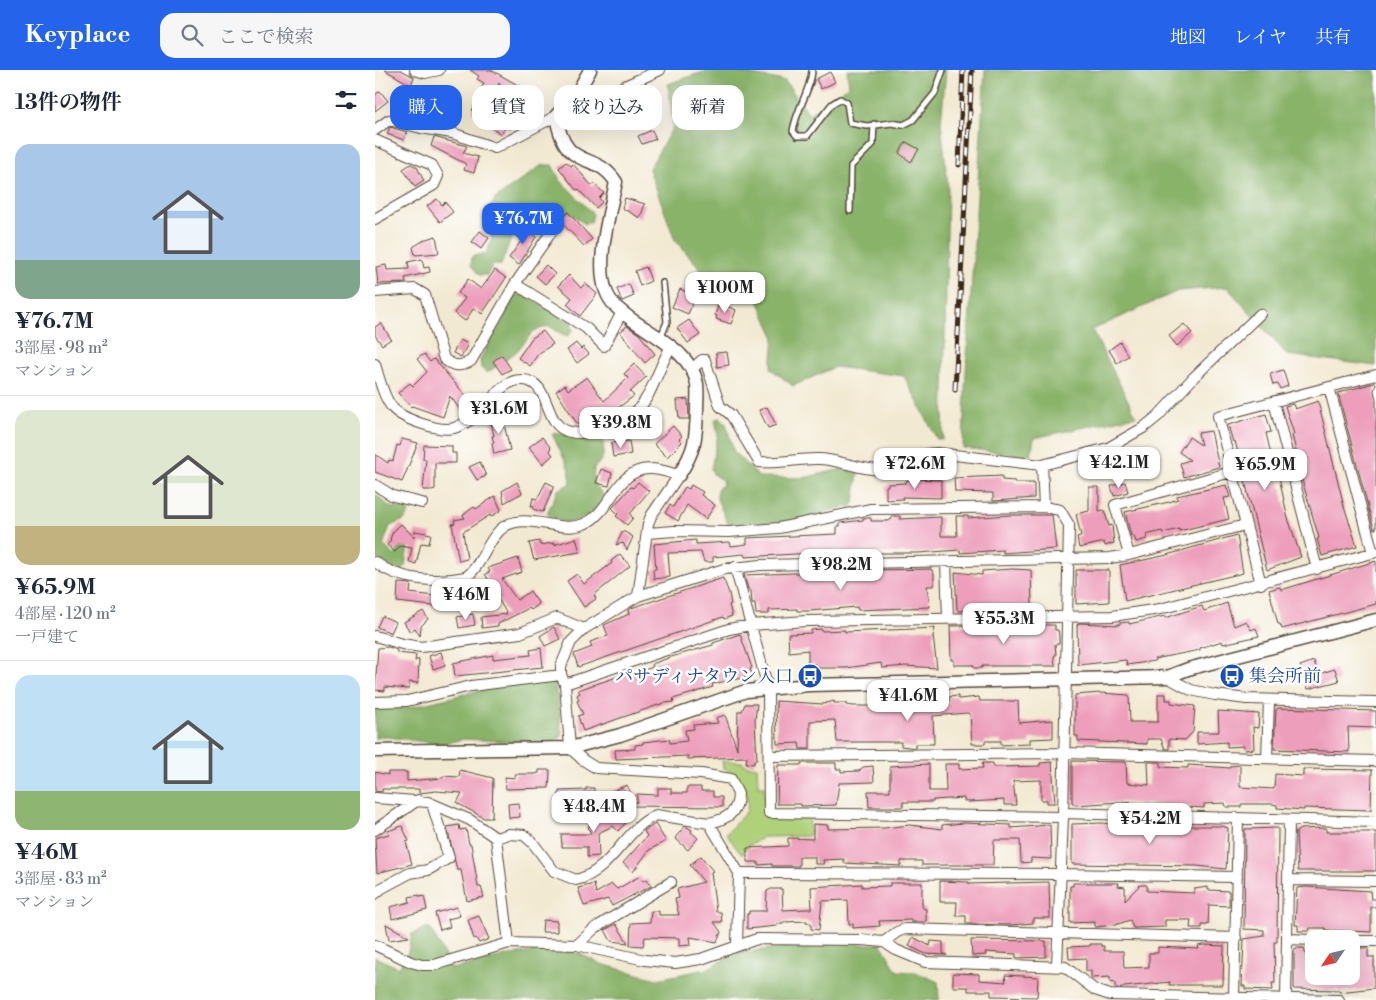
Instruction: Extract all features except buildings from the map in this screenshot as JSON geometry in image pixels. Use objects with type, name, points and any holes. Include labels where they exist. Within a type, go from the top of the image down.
[{"type":"street","points":[[415,70],[425,73],[439,70]]},
{"type":"street","points":[[582,85],[590,70]]},
{"type":"street","points":[[627,85],[660,70]]},
{"type":"street","points":[[375,130],[389,120],[453,133],[495,148],[554,117]]},
{"type":"street","points":[[558,130],[559,136],[575,157],[608,171],[616,182],[601,272],[605,290],[611,302],[665,342],[691,370],[697,383],[695,445],[691,456],[651,516],[638,596]]},
{"type":"street","points":[[375,140],[432,165],[437,176],[434,185],[375,218]]},
{"type":"street","points":[[375,292],[415,289],[425,295],[444,358],[451,365],[461,366],[471,361],[515,284],[552,230]]},
{"type":"street","points":[[515,284],[586,328],[604,346],[622,312]]},
{"type":"street","points":[[691,370],[702,360],[705,360],[720,406],[731,415],[759,462],[820,459],[863,469],[883,470],[904,466],[925,453],[937,453],[1042,465],[1108,448],[1143,428],[1260,314]]},
{"type":"street","points":[[375,364],[392,407],[404,416],[431,427],[453,428],[475,417],[506,385],[520,380],[535,383],[541,390],[557,425],[566,431],[583,434],[610,427],[634,414],[649,395],[665,342]]},
{"type":"street","points":[[1261,584],[1217,416],[1376,375]]},
{"type":"street","points":[[375,702],[407,701],[471,686],[563,679],[720,632],[751,625],[806,621],[1112,616],[1160,609],[1374,553],[1329,387]]},
{"type":"street","points":[[1274,402],[1317,569]]},
{"type":"street","points":[[1042,465],[1045,507]]},
{"type":"street","points":[[375,562],[384,569],[415,579],[466,577],[479,565],[498,532],[511,523],[540,523],[571,527],[582,525],[599,514],[617,487],[632,474],[648,469],[679,475]]},
{"type":"street","points":[[1129,556],[1115,505],[1231,472]]},
{"type":"street","points":[[375,484],[393,496],[422,503]]},
{"type":"street","points":[[648,533],[674,531],[729,532],[779,528],[871,509],[1045,507],[1060,510],[1069,524],[1063,815],[1059,874],[1057,966]]},
{"type":"street","points":[[496,838],[509,834],[524,835],[533,843],[554,871],[576,880],[596,873],[636,828],[656,815],[709,823],[724,820],[734,812],[738,794],[731,780],[701,774],[596,768],[583,760],[570,748],[561,666],[568,648],[576,636],[584,629],[638,596],[735,567],[1067,560],[1129,556],[1245,525]]},
{"type":"street","points":[[946,562],[948,618]]},
{"type":"street","points":[[735,567],[768,688],[769,813],[1063,815],[1376,822]]},
{"type":"street","points":[[375,636],[402,644],[421,647],[520,633],[557,618],[584,629]]},
{"type":"street","points":[[375,751],[570,748],[620,736],[746,691],[768,688],[809,685],[1065,681],[1167,677],[1188,669],[1376,620]]},
{"type":"street","points":[[1167,677],[1191,690],[1223,696],[1269,700],[1376,702]]},
{"type":"street","points":[[1267,758],[1269,700]]},
{"type":"street","points":[[769,756],[1064,753],[1376,761]]},
{"type":"street","points":[[375,798],[418,800],[432,804],[470,820],[496,838],[509,943]]},
{"type":"street","points":[[375,830],[418,800]]},
{"type":"street","points":[[375,894],[382,888],[410,873],[428,870],[449,858],[432,804]]},
{"type":"street","points":[[1234,997],[1238,820]]},
{"type":"street","points":[[1286,999],[1289,820]]},
{"type":"street","points":[[709,823],[739,873],[737,945]]},
{"type":"street","points":[[739,873],[1059,874],[1237,877]]},
{"type":"street","points":[[1289,880],[1376,881]]},
{"type":"street","points":[[577,944],[595,928],[671,882]]},
{"type":"street","points":[[884,942],[897,932],[905,929],[1236,938]]},
{"type":"street","points":[[375,945],[411,962],[434,965],[509,943],[577,944],[662,963],[701,959],[737,945],[767,938],[884,942],[896,950],[925,962],[1057,966],[1072,971],[1095,990],[1110,995],[1339,1000]]},
{"type":"street","points":[[1287,939],[1305,940]]},
{"type":"street","points":[[1360,941],[1376,942]]},
{"type":"lane","points":[[812,70],[812,78],[795,117],[793,131],[797,136],[807,136],[832,104],[840,99],[847,103],[850,123],[867,126],[892,123],[903,125],[913,120],[935,93],[943,70]]},
{"type":"lane","points":[[850,211],[851,166],[873,144],[874,124]]},
{"type":"lane","points":[[663,282],[667,322],[665,342]]},
{"type":"green space","points":[[709,70],[725,70],[785,81],[809,114],[849,86],[847,70],[946,70],[941,122],[948,187],[943,440],[937,439],[904,376],[835,367],[793,386],[771,369],[774,336],[756,296],[714,284],[675,240],[649,169],[672,129],[744,130],[744,85],[672,85],[672,118],[668,84]]},
{"type":"green space","points":[[985,70],[1376,70],[1376,366],[1287,355],[1227,287],[1178,291],[1092,330],[1136,416],[1034,438],[1031,456],[963,448]]},
{"type":"green space","points":[[542,165],[552,165],[561,181],[593,214],[591,222],[585,224],[564,209],[549,220],[541,219],[532,224],[523,221],[513,236],[501,265],[493,265],[487,275],[479,275],[471,265],[472,256],[486,254],[492,238],[483,220],[495,199]]},
{"type":"green space","points":[[520,293],[571,322],[573,331],[568,336],[549,326],[534,331],[517,351],[487,373],[481,368],[480,359],[503,320],[513,296]]},
{"type":"green space","points":[[720,417],[726,424],[734,452],[759,477],[803,478],[842,469],[858,473],[854,503],[851,507],[835,509],[800,521],[780,525],[749,528],[729,526],[717,499],[717,489],[723,485],[722,480],[714,475],[711,469],[718,434],[715,420]]},
{"type":"green space","points":[[554,432],[580,438],[594,434],[602,438],[604,447],[600,461],[594,468],[593,482],[604,496],[594,511],[579,520],[571,522],[555,519],[547,513],[558,490],[571,483],[569,469],[552,434]]},
{"type":"green space","points":[[375,494],[390,507],[407,509],[409,513],[404,520],[390,526],[383,545],[395,556],[402,544],[408,545],[405,566],[400,572],[375,557]]},
{"type":"green space","points":[[551,679],[558,698],[562,736],[551,744],[464,739],[440,744],[388,737],[375,738],[375,709],[411,707],[477,691]]},
{"type":"green space","points":[[722,761],[743,762],[744,765],[757,767],[758,786],[764,786],[766,816],[810,815],[809,836],[763,837],[746,848],[742,855],[726,834],[747,811],[746,791],[744,785],[736,776],[723,768]]},
{"type":"green space","points":[[426,928],[431,930],[452,969],[510,955],[556,949],[580,954],[601,964],[657,979],[707,969],[733,954],[796,945],[881,944],[897,971],[916,972],[938,982],[939,1000],[375,1000],[375,957],[399,968],[408,952],[412,934]]},
{"type":"railway","points":[[959,165],[963,70]]},
{"type":"railway","points":[[955,390],[972,70]]},
{"type":"place","name":"パサディナタウン入口","points":[[810,676]]},
{"type":"place","name":"集会所前","points":[[1232,676]]}]
